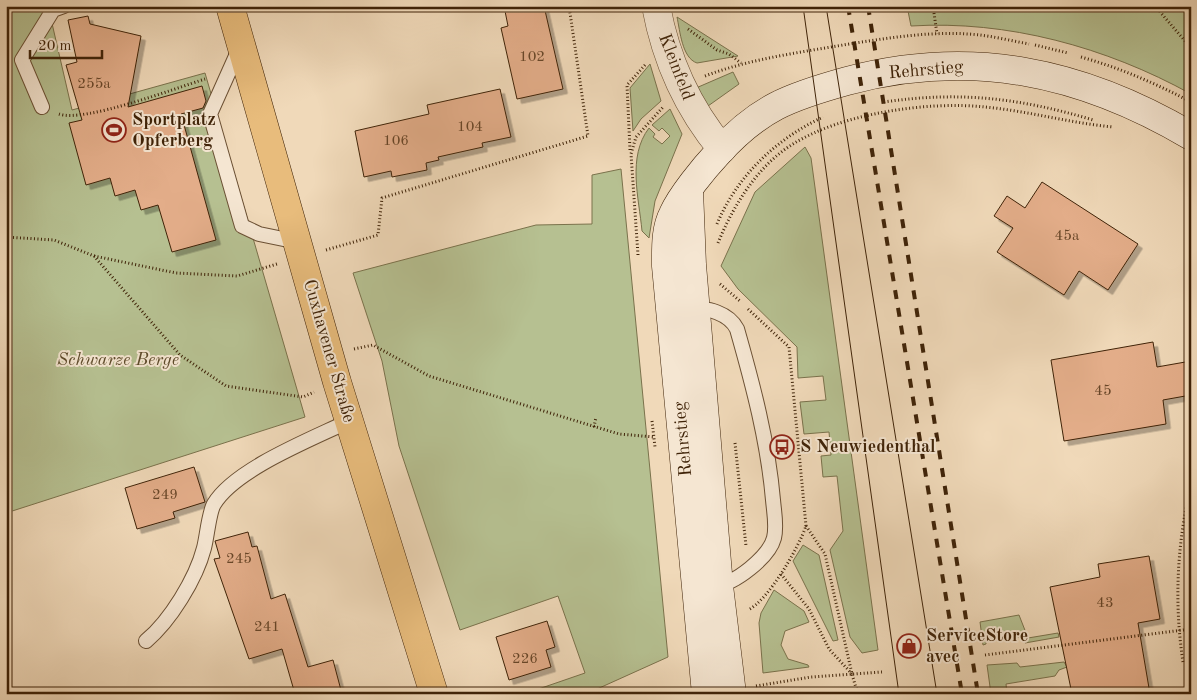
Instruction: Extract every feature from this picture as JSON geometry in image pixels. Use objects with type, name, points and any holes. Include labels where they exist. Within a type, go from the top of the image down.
[{"type":"main road","name":"Cuxhavener Straße","points":[[230,6],[349,421],[434,694]]},
{"type":"street","name":"Kleinfeld","points":[[658,16],[668,51],[690,106],[722,149]]},
{"type":"street","name":"Rehrstieg","points":[[744,690],[717,584],[672,326],[666,266],[666,240],[673,214],[705,166],[752,120],[801,94],[888,72],[941,65],[1001,68],[1044,76],[1106,93],[1151,113],[1191,136]]},
{"type":"street","name":"Rehrstieg","points":[[689,190],[689,233],[717,584],[706,694]]},
{"type":"lane","points":[[42,107],[22,60],[54,8]]},
{"type":"lane","points":[[241,44],[210,114],[239,217],[242,226],[300,250]]},
{"type":"lane","points":[[672,326],[696,310],[707,310],[725,316],[737,329],[769,458],[775,528],[772,544],[758,562],[717,584]]},
{"type":"lane","points":[[146,640],[159,630],[172,611],[200,561],[213,506],[222,494],[250,472],[349,421]]},
{"type":"path","points":[[6,237],[54,240],[94,256],[176,273],[237,276],[300,250],[378,235],[382,198],[588,136],[570,6]]},
{"type":"path","points":[[698,80],[742,64],[886,38],[937,34],[933,6]]},
{"type":"path","points":[[1155,6],[1191,48]]},
{"type":"path","points":[[658,16],[681,24],[717,50],[730,54],[742,64]]},
{"type":"path","points":[[631,154],[627,85],[649,59],[668,51]]},
{"type":"path","points":[[42,107],[67,116],[91,113],[213,76]]},
{"type":"path","points":[[716,249],[727,221],[750,186],[771,162],[792,144],[835,126],[869,116],[936,106],[985,107],[1120,128],[1051,108],[996,98],[947,95],[879,102]]},
{"type":"path","points":[[715,230],[725,205],[743,179],[764,156],[794,133],[830,115]]},
{"type":"path","points":[[94,256],[180,355],[226,386],[303,397]]},
{"type":"path","points":[[330,355],[373,345],[429,376],[619,434],[654,437]]},
{"type":"path","points":[[594,426],[596,417]]},
{"type":"path","points":[[1183,662],[1178,630],[1178,590],[1180,550],[1191,485]]},
{"type":"path","points":[[806,526],[825,554],[852,674],[860,694]]},
{"type":"path","points":[[780,574],[809,609],[829,649],[852,674]]},
{"type":"path","points":[[717,584],[746,616]]},
{"type":"path","points":[[985,655],[1191,629]]},
{"type":"path","points":[[744,690],[811,677],[882,672]]},
{"type":"path","points":[[854,694],[856,688]]},
{"type":"green space","name":"Schwarze Berge","points":[[6,6],[48,6],[72,110],[205,73],[305,417],[6,513]]},
{"type":"green space","points":[[907,6],[1191,6],[1191,94],[1159,77],[1125,63],[1055,40],[983,27],[911,26]]},
{"type":"green space","points":[[677,17],[738,56],[697,63],[692,60],[682,43]]},
{"type":"green space","points":[[650,64],[661,101],[641,119],[633,131],[630,88]]},
{"type":"green space","points":[[733,72],[739,84],[708,106],[696,88]]},
{"type":"green space","points":[[670,109],[682,134],[655,201],[649,238],[642,231],[636,178],[638,152],[642,139],[649,128],[655,134],[653,137],[662,144],[670,136],[662,128],[659,131],[652,125]]},
{"type":"green space","points":[[805,147],[811,158],[878,650],[862,653],[850,637],[830,550],[843,531],[837,476],[823,477],[821,456],[831,455],[829,432],[804,434],[800,402],[826,400],[823,376],[798,378],[797,347],[738,289],[721,266],[755,192]]},
{"type":"green space","points":[[621,169],[668,657],[586,694],[524,694],[585,673],[558,596],[460,630],[399,446],[382,361],[353,273],[536,225],[592,224],[592,175]]},
{"type":"green space","points":[[803,545],[819,555],[838,640],[833,641],[793,561]]},
{"type":"green space","points":[[774,590],[804,611],[809,622],[785,631],[781,645],[788,659],[808,665],[809,667],[763,673],[759,623],[761,613]]},
{"type":"green space","points":[[1019,615],[1028,638],[1058,633],[1059,637],[1025,643],[1021,637],[1011,638],[1010,634],[986,638],[986,644],[983,645],[980,622]]},
{"type":"green space","points":[[1064,662],[1067,667],[1059,670],[1055,676],[1006,684],[1007,694],[991,694],[987,665],[1017,663],[1020,667]]},
{"type":"building","points":[[504,6],[544,6],[563,89],[517,99],[501,28],[508,26]]},
{"type":"building","points":[[88,16],[90,24],[141,36],[128,107],[202,86],[206,101],[203,108],[181,114],[216,240],[172,252],[158,205],[141,210],[135,190],[115,196],[110,178],[86,185],[69,123],[82,120],[66,65],[77,62],[68,20]]},
{"type":"building","points":[[500,89],[511,137],[482,143],[483,147],[438,157],[439,160],[426,163],[427,170],[392,177],[391,171],[364,177],[355,131],[429,114],[427,105]]},
{"type":"building","points":[[1042,182],[1138,244],[1108,290],[1079,271],[1064,295],[997,252],[1013,228],[994,216],[1007,196],[1025,208]]},
{"type":"building","points":[[1153,342],[1157,367],[1191,361],[1191,395],[1163,400],[1166,424],[1064,441],[1051,360]]},
{"type":"building","points":[[194,467],[205,502],[173,512],[175,518],[137,529],[125,488]]},
{"type":"building","points":[[248,532],[252,547],[257,546],[271,599],[285,594],[308,667],[333,660],[342,694],[295,694],[282,649],[249,659],[214,559],[220,558],[215,541]]},
{"type":"building","points":[[1149,556],[1160,619],[1138,623],[1150,694],[1072,694],[1050,587],[1100,577],[1098,564]]},
{"type":"building","points":[[547,621],[555,647],[546,650],[551,667],[509,680],[496,637]]},
{"type":"tram line","points":[[803,6],[899,694]]},
{"type":"tram line","points":[[826,6],[937,694]]},
{"type":"railway","points":[[848,6],[962,694]]},
{"type":"railway","points":[[868,6],[978,694]]},
{"type":"place","name":"Sportplatz Opferberg","points":[[114,130]]},
{"type":"place","name":"S Neuwiedenthal","points":[[782,447]]},
{"type":"place","name":"ServiceStore avec","points":[[909,646]]}]
